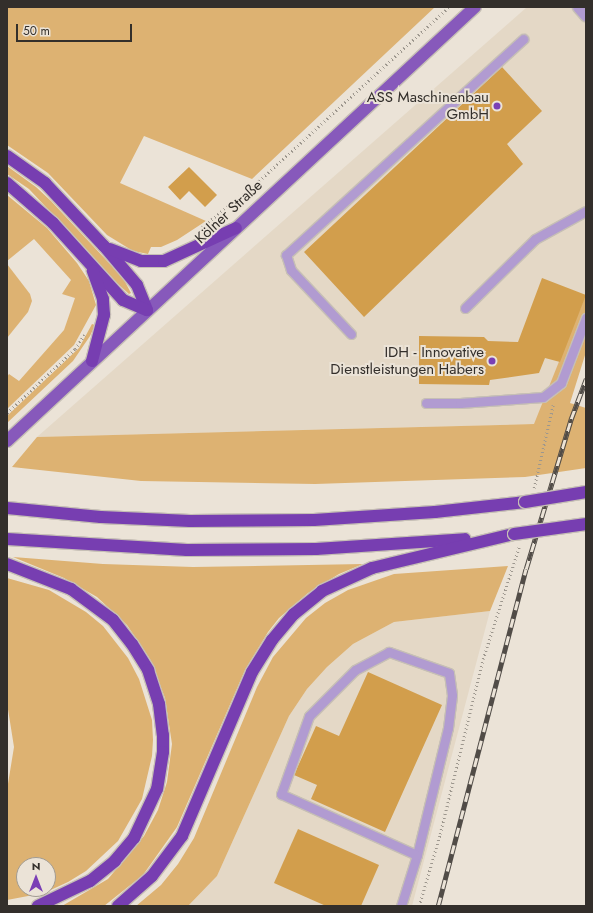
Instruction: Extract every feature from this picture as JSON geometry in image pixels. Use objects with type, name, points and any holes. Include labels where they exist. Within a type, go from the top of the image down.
[{"type":"highway","points":[[7,156],[45,183],[104,246],[137,285],[147,310]]},
{"type":"highway","points":[[7,183],[53,223],[123,300],[147,310]]},
{"type":"highway","points":[[104,246],[135,260],[164,261],[236,228]]},
{"type":"highway","points":[[90,264],[102,299],[104,315],[92,361]]},
{"type":"highway","points":[[7,508],[101,517],[190,521],[298,520],[435,512],[524,502],[586,492]]},
{"type":"highway","points":[[7,539],[187,550],[316,549],[514,534],[586,524]]},
{"type":"highway","points":[[118,906],[152,876],[182,836],[252,672],[272,640],[294,614],[322,591],[372,568],[514,534]]},
{"type":"highway","points":[[7,564],[70,589],[113,620],[132,644],[148,670],[159,704],[163,735],[163,752],[156,789],[134,838],[115,861],[90,881],[38,906]]},
{"type":"main road","name":"Kölner Straße","points":[[7,441],[475,7]]},
{"type":"street","points":[[579,7],[586,15]]},
{"type":"lane","points":[[351,334],[291,270],[286,255],[523,40]]},
{"type":"lane","points":[[465,308],[534,239],[586,211]]},
{"type":"lane","points":[[426,403],[519,400],[544,397],[556,389],[561,383],[586,318]]},
{"type":"lane","points":[[401,906],[418,855],[448,728],[452,695],[449,673],[389,652],[355,670],[309,716],[281,794],[418,855]]},
{"type":"path","points":[[200,229],[220,216],[450,7]]},
{"type":"path","points":[[7,413],[75,349],[85,333]]},
{"type":"path","points":[[537,480],[556,389]]},
{"type":"path","points":[[419,906],[440,834],[483,659],[516,560]]},
{"type":"shaded area","points":[[7,7],[435,7],[252,179],[144,136],[120,183],[206,221],[177,240],[161,247],[151,247],[148,254],[133,251],[107,235],[48,173],[7,145]]},
{"type":"shaded area","points":[[527,7],[586,7],[586,294],[535,424],[37,437]]},
{"type":"shaded area","points":[[7,166],[36,187],[51,201],[123,278],[131,293],[129,294],[118,284],[29,189],[7,174]]},
{"type":"shaded area","points":[[7,195],[47,228],[77,263],[89,281],[96,305],[74,345],[7,409],[7,377],[9,374],[19,381],[64,330],[75,298],[62,294],[71,280],[34,239],[7,261]]},
{"type":"shaded area","points":[[7,264],[30,294],[32,301],[28,312],[7,338]]},
{"type":"shaded area","points":[[586,294],[586,352],[570,403],[586,408],[586,468],[525,477],[315,484],[141,481],[12,467],[37,437],[534,424]]},
{"type":"shaded area","points":[[92,324],[95,325],[90,336],[73,361],[7,423],[7,416],[79,348]]},
{"type":"shaded area","points":[[13,557],[103,564],[193,567],[363,564],[339,574],[308,593],[279,618],[268,632],[245,670],[177,827],[143,875],[104,906],[62,906],[108,879],[144,836],[158,810],[167,782],[172,744],[165,698],[150,659],[127,625],[97,597],[64,578]]},
{"type":"shaded area","points":[[508,566],[490,611],[394,622],[353,644],[327,667],[307,689],[289,716],[217,876],[188,906],[136,906],[161,885],[178,864],[194,838],[257,687],[273,657],[306,618],[325,603],[348,590],[394,574]]},
{"type":"shaded area","points":[[7,578],[49,590],[86,612],[103,626],[128,658],[139,679],[152,720],[153,740],[152,756],[142,799],[118,841],[86,871],[56,888],[56,857],[16,857],[16,897],[23,897],[7,900],[7,790],[14,747],[7,703]]},
{"type":"shaded area","points":[[490,611],[412,906],[188,906],[217,876],[289,716],[307,689],[327,667],[353,644],[394,622]]},
{"type":"building","points":[[502,67],[542,111],[507,144],[523,164],[364,317],[304,252]]},
{"type":"building","points":[[189,167],[217,195],[205,207],[189,191],[180,200],[168,187]]},
{"type":"building","points":[[542,278],[586,295],[560,362],[545,358],[539,373],[490,380],[489,385],[419,384],[419,336],[484,337],[488,341],[518,342]]},
{"type":"building","points":[[368,672],[442,705],[385,832],[311,799],[317,785],[294,775],[316,726],[339,736]]},
{"type":"building","points":[[298,829],[379,865],[361,906],[326,906],[274,883]]},
{"type":"railway","points":[[438,906],[526,569],[571,419],[586,379]]},
{"type":"place","name":"ASS Maschinenbau GmbH","points":[[497,106]]},
{"type":"place","name":"IDH - Innovative Dienstleistungen Habers","points":[[492,361]]}]
